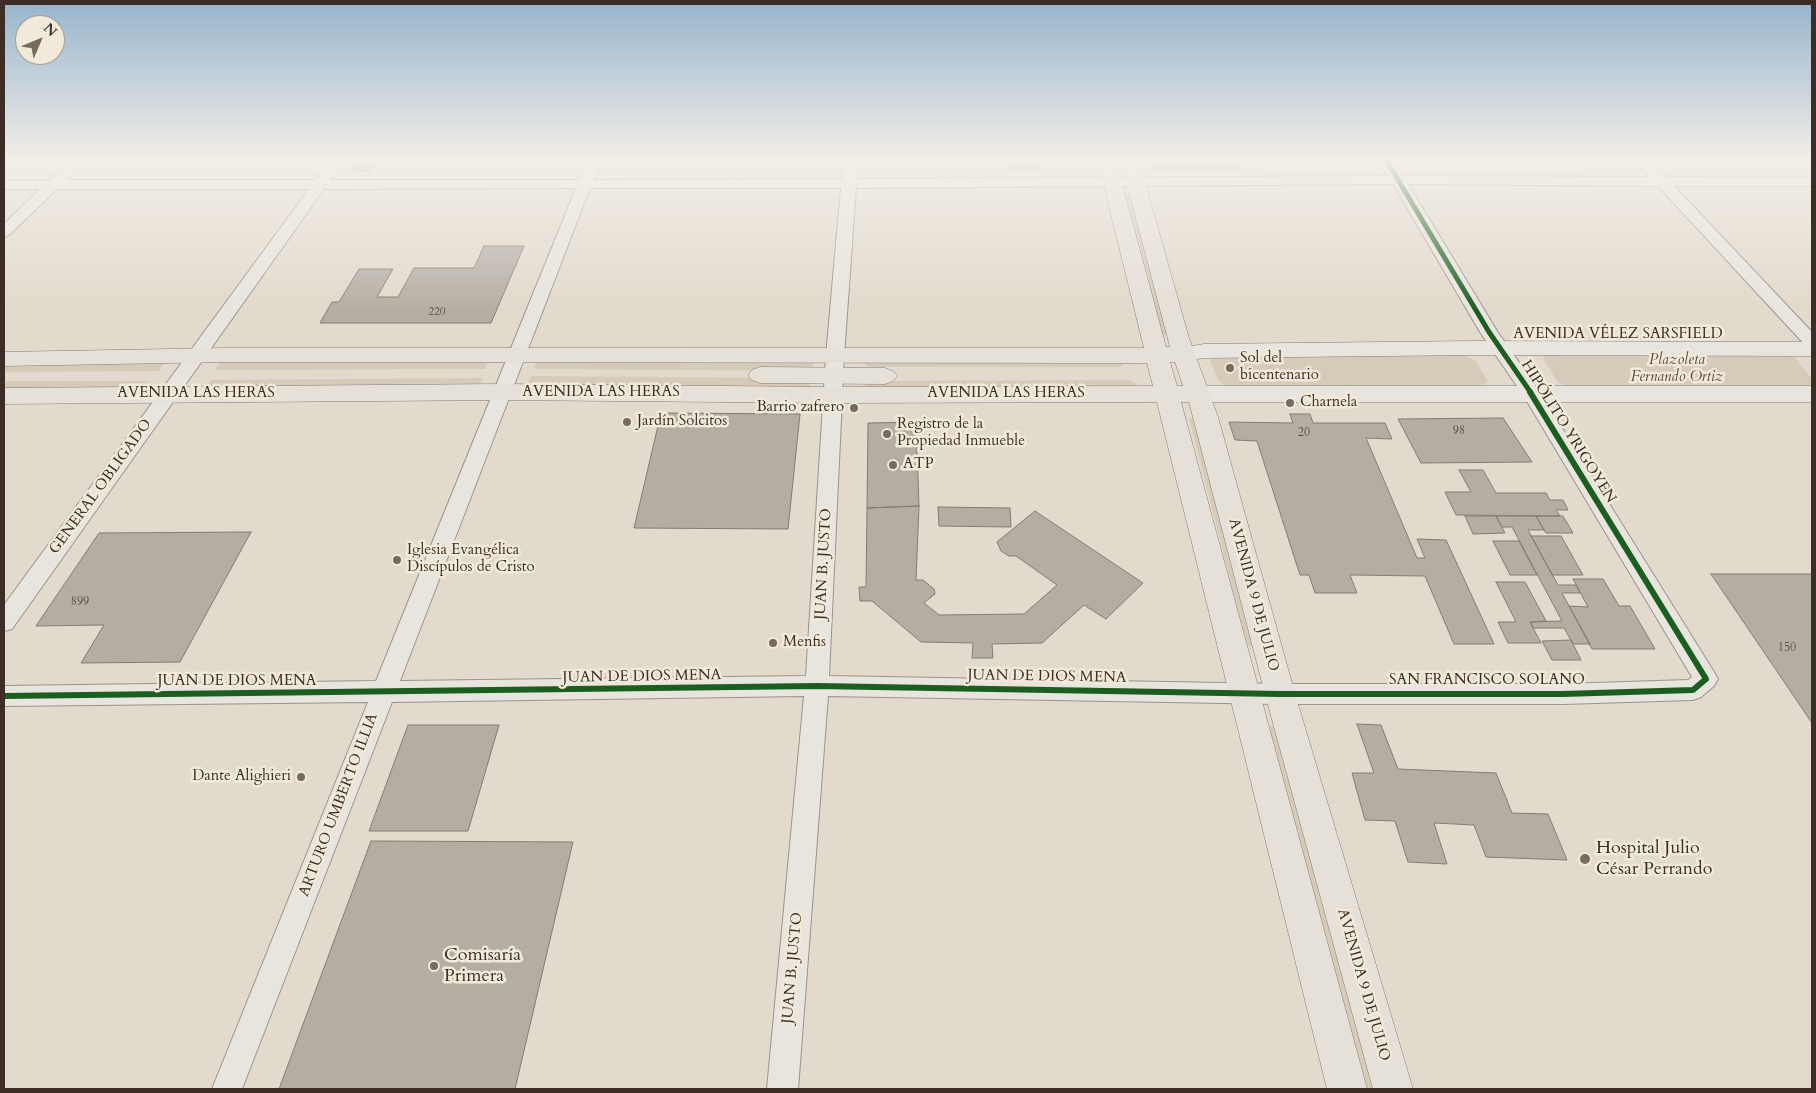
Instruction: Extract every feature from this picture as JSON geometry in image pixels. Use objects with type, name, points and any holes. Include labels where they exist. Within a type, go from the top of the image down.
[{"type":"main road","points":[[1119,209],[1347,1089]]},
{"type":"main road","name":"AVENIDA 9 DE JULIO","points":[[1143,209],[1184,354],[1198,394],[1280,694],[1393,1089]]},
{"type":"main road","name":"AVENIDA VÉLEZ SARSFIELD","points":[[1162,374],[1184,354],[1204,351],[1500,348],[1812,349]]},
{"type":"main road","name":"AVENIDA LAS HERAS","points":[[4,359],[196,356],[510,374],[834,376],[1162,374],[1198,394]]},
{"type":"main road","name":"AVENIDA LAS HERAS","points":[[4,377],[510,374],[834,376],[1162,374]]},
{"type":"main road","name":"AVENIDA LAS HERAS","points":[[4,396],[167,394],[510,374]]},
{"type":"main road","points":[[1198,394],[1812,394]]},
{"type":"street","points":[[4,232],[28,209]]},
{"type":"street","name":"GENERAL OBLIGADO","points":[[4,622],[301,209]]},
{"type":"street","name":"ARTURO UMBERTO ILLIA","points":[[227,1089],[575,209]]},
{"type":"street","name":"JUAN B. JUSTO","points":[[783,1089],[817,686],[834,376],[847,209]]},
{"type":"street","name":"HIPÓLITO YRIGOYEN","points":[[1416,209],[1706,679],[1693,690]]},
{"type":"street","points":[[1688,209],[1812,342]]},
{"type":"street","name":"JUAN DE DIOS MENA","points":[[4,696],[383,693],[817,686],[1280,694]]},
{"type":"street","name":"SAN FRANCISCO SOLANO","points":[[1280,694],[1563,694],[1693,690]]},
{"type":"green space","points":[[1125,209],[1135,209],[1168,335],[1161,335]]},
{"type":"green space","points":[[1457,352],[1476,361],[1488,382],[1474,388],[1234,390],[1219,382],[1210,361],[1219,354]]},
{"type":"green space","name":"Plazoleta Fernando Ortiz","points":[[1779,352],[1794,357],[1812,379],[1810,387],[1573,388],[1558,382],[1543,359],[1545,353]]},
{"type":"green space","points":[[221,360],[488,360],[485,369],[215,370]]},
{"type":"green space","points":[[537,360],[813,362],[812,371],[534,369]]},
{"type":"green space","points":[[1122,361],[1123,365],[1120,367],[870,367],[866,366],[865,362]]},
{"type":"green space","points":[[165,363],[158,371],[4,372],[4,364]]},
{"type":"green space","points":[[531,376],[810,378],[809,389],[526,387]]},
{"type":"green space","points":[[483,378],[479,387],[205,390],[211,380]]},
{"type":"green space","points":[[1130,380],[1135,383],[1136,387],[865,388],[865,383],[869,381]]},
{"type":"green space","points":[[4,381],[149,381],[144,389],[4,389]]},
{"type":"green space","points":[[1189,418],[1196,418],[1255,647],[1247,646]]},
{"type":"green space","points":[[1268,726],[1276,726],[1377,1089],[1367,1089]]},
{"type":"building","points":[[484,246],[524,246],[491,323],[320,323],[332,302],[339,302],[359,269],[393,269],[377,297],[398,297],[414,268],[474,268]]},
{"type":"building","points":[[661,413],[800,414],[788,529],[634,528]]},
{"type":"building","points":[[1290,414],[1310,414],[1313,423],[1385,423],[1392,439],[1366,438],[1417,558],[1425,558],[1417,539],[1446,540],[1494,644],[1454,644],[1425,576],[1350,575],[1357,593],[1315,593],[1309,575],[1300,575],[1257,441],[1235,440],[1229,422],[1293,423]]},
{"type":"building","points":[[1503,418],[1532,462],[1421,463],[1398,419]]},
{"type":"building","name":"ATP","points":[[916,422],[919,506],[867,508],[868,423]]},
{"type":"building","points":[[1459,470],[1483,470],[1496,493],[1546,493],[1550,500],[1563,500],[1568,510],[1556,510],[1560,516],[1456,515],[1445,492],[1471,492]]},
{"type":"building","points":[[919,506],[916,580],[923,580],[934,589],[935,594],[924,603],[939,615],[1024,614],[1057,585],[1016,556],[1009,556],[1001,551],[997,542],[1035,511],[1143,583],[1106,619],[1084,605],[1042,643],[992,644],[993,658],[972,658],[973,643],[921,642],[872,601],[860,601],[859,587],[866,587],[867,508]]},
{"type":"building","points":[[938,507],[1010,508],[1011,527],[939,526]]},
{"type":"building","points":[[1465,516],[1496,516],[1505,533],[1473,534]]},
{"type":"building","points":[[1496,516],[1536,516],[1544,530],[1528,530],[1558,585],[1576,585],[1580,593],[1562,593],[1590,644],[1573,644],[1564,628],[1533,628],[1530,622],[1562,621],[1512,527],[1502,527]]},
{"type":"building","points":[[1536,516],[1563,516],[1573,533],[1546,533]]},
{"type":"building","points":[[251,532],[180,662],[81,663],[104,625],[36,626],[99,533]]},
{"type":"building","points":[[1531,536],[1561,536],[1583,575],[1552,575]]},
{"type":"building","points":[[1493,541],[1519,541],[1537,575],[1510,575]]},
{"type":"building","points":[[1711,574],[1812,574],[1812,723]]},
{"type":"building","points":[[1573,579],[1603,579],[1619,606],[1630,606],[1655,649],[1592,649],[1569,606],[1588,607]]},
{"type":"building","points":[[1496,582],[1525,582],[1546,621],[1530,622],[1541,643],[1508,643],[1498,622],[1516,622]]},
{"type":"building","points":[[1571,640],[1581,660],[1552,660],[1542,641]]},
{"type":"building","points":[[1357,724],[1381,725],[1398,769],[1496,773],[1512,813],[1548,814],[1567,860],[1486,857],[1474,825],[1434,823],[1447,864],[1408,862],[1395,821],[1365,820],[1352,773],[1374,773]]},
{"type":"building","points":[[408,725],[499,725],[468,831],[369,831]]},
{"type":"building","name":"Comisaría Primera","points":[[371,841],[573,842],[515,1089],[279,1089]]},
{"type":"cycle path","points":[[4,696],[817,686],[1280,694],[1563,694],[1693,690],[1706,679],[1532,395],[1489,332],[1415,209]]},
{"type":"place","name":"Sol del bicentenario","points":[[1230,368]]},
{"type":"place","name":"Charnela","points":[[1290,403]]},
{"type":"place","name":"Barrio zafrero","points":[[854,408]]},
{"type":"place","name":"Jardín Solcitos","points":[[627,422]]},
{"type":"place","name":"Registro de la Propiedad Inmueble","points":[[887,434]]},
{"type":"place","name":"ATP","points":[[893,465]]},
{"type":"place","name":"Iglesia Evangélica Discípulos de Cristo","points":[[397,560]]},
{"type":"place","name":"Menfis","points":[[773,643]]},
{"type":"place","name":"Dante Alighieri","points":[[301,777]]},
{"type":"place","name":"Hospital Julio César Perrando","points":[[1585,859]]},
{"type":"place","name":"Comisaría Primera","points":[[434,966]]}]
